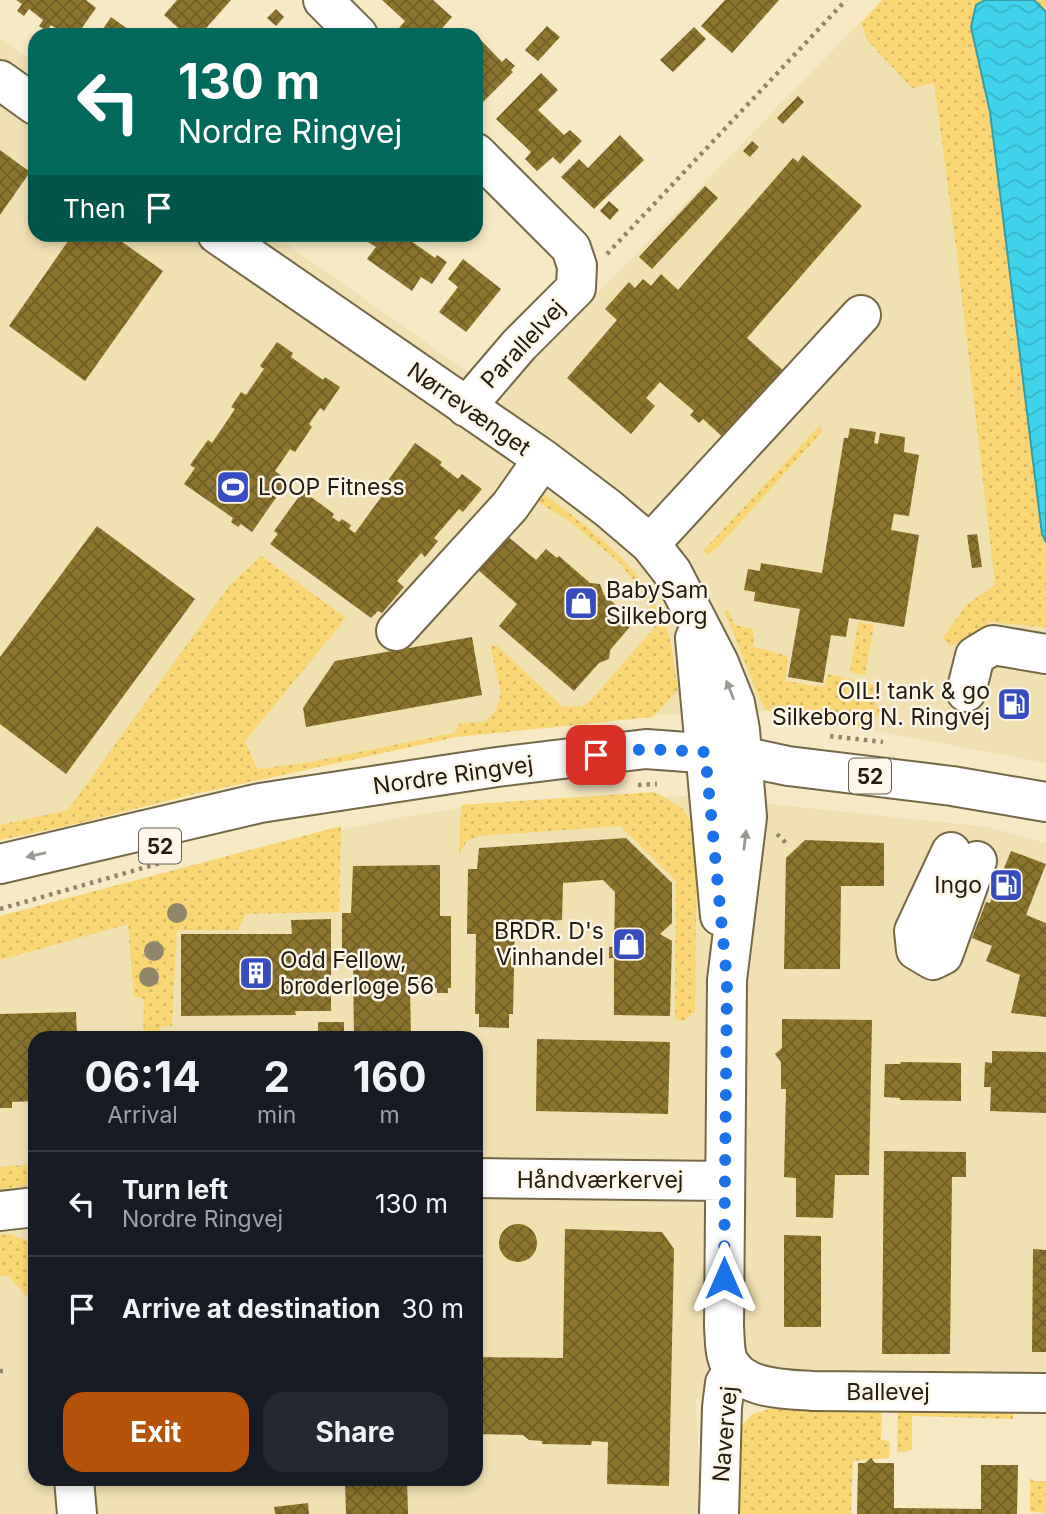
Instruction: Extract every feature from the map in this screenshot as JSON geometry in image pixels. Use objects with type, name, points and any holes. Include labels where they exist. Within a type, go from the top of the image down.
[{"type":"street","points":[[323,0],[351,28]]},
{"type":"street","points":[[0,80],[28,100]]},
{"type":"street","points":[[483,160],[571,248],[578,266]]},
{"type":"street","name":"Nørrevænget","points":[[229,242],[543,459],[650,544],[672,572],[719,663],[735,703],[718,766]]},
{"type":"street","name":"Parallelvej","points":[[466,407],[519,345],[576,288],[578,266]]},
{"type":"street","points":[[650,544],[861,315]]},
{"type":"street","points":[[396,631],[510,506],[543,459]]},
{"type":"street","points":[[966,692],[975,656],[993,645],[1046,654]]},
{"type":"street","name":"Nordre Ringvej","points":[[0,864],[210,814],[497,767],[646,749],[718,766],[789,766],[940,785],[1046,802]]},
{"type":"street","name":"Navervej","points":[[718,766],[746,788],[747,829],[727,980],[724,1327],[729,1360],[734,1369],[725,1383],[722,1407],[719,1514]]},
{"type":"street","name":"Nordre Ringvej","points":[[0,892],[264,818],[318,795]]},
{"type":"street","name":"Håndværkervej","points":[[483,1178],[725,1181]]},
{"type":"street","points":[[0,1211],[28,1208]]},
{"type":"street","name":"Ballevej","points":[[734,1369],[756,1384],[777,1389],[1046,1393]]},
{"type":"street","points":[[75,1486],[77,1514]]},
{"type":"path","points":[[578,266],[606,256],[846,0]]},
{"type":"path","points":[[631,785],[718,766]]},
{"type":"path","points":[[0,909],[186,856]]},
{"type":"shaded area","points":[[882,0],[1046,0],[1046,628],[990,622],[950,647],[943,638],[966,605],[995,585],[934,83],[912,88],[867,40],[861,23]]},
{"type":"shaded area","points":[[862,20],[867,40],[934,82],[957,255],[1046,610],[1046,763],[770,711],[647,715],[528,724],[376,750],[0,834],[0,38],[28,58],[28,242],[284,242],[466,371],[503,391]]},
{"type":"shaded area","points":[[820,425],[822,432],[719,546],[706,556],[704,550]]},
{"type":"shaded area","points":[[543,493],[612,549],[628,565],[654,600],[667,629],[678,690],[653,717],[457,737],[0,840],[0,825],[68,810],[229,586],[261,556],[346,618],[245,741],[257,769],[304,763],[454,733],[460,723],[484,722],[496,710],[501,693],[490,645],[497,646],[563,707],[582,706],[591,700],[660,621],[622,565],[568,520],[534,500],[537,494]]},
{"type":"shaded area","points":[[727,609],[735,625],[753,629],[754,647],[788,656],[785,681],[824,687],[828,674],[875,685],[875,703],[881,711],[867,729],[776,716],[765,708],[758,695],[725,613]]},
{"type":"shaded area","points":[[858,622],[874,625],[865,675],[850,672]]},
{"type":"shaded area","points":[[654,792],[682,808],[697,825],[695,1012],[683,1021],[675,1019],[676,881],[620,826],[480,836],[467,841],[459,854],[461,805]]},
{"type":"shaded area","points":[[695,796],[988,827],[1046,843],[1046,1408],[696,1399],[701,1514],[0,1514],[0,919],[269,845],[402,817],[504,802]]},
{"type":"shaded area","points":[[341,826],[339,912],[246,914],[238,930],[177,930],[172,1026],[160,1027],[160,1031],[143,1031],[144,999],[134,997],[128,924],[0,960],[0,916]]},
{"type":"shaded area","points":[[28,1165],[28,1186],[0,1189],[0,1167]]},
{"type":"shaded area","points":[[9,1234],[28,1243],[28,1298],[8,1276],[0,1276],[0,1235]]},
{"type":"shaded area","points":[[777,1407],[882,1408],[881,1439],[890,1442],[889,1458],[853,1461],[851,1514],[733,1514],[739,1429],[752,1414]]},
{"type":"shaded area","points":[[898,1408],[1013,1410],[1013,1419],[912,1416],[912,1450],[897,1453]]},
{"type":"shaded area","points":[[1030,1478],[1033,1481],[1046,1481],[1046,1513],[1030,1512]]},
{"type":"water","points":[[985,0],[1034,0],[1046,12],[1046,542],[1042,534],[990,112],[971,27],[976,5]]},
{"type":"building","points":[[16,0],[86,0],[96,8],[82,28],[56,28],[51,25],[49,28],[42,28],[39,26],[43,20],[29,9],[24,16],[17,11],[22,4]]},
{"type":"building","points":[[177,0],[231,0],[206,28],[178,28],[164,15]]},
{"type":"building","points":[[382,0],[433,0],[452,17],[442,28],[399,28],[405,21]]},
{"type":"building","points":[[725,0],[779,0],[732,53],[701,26]]},
{"type":"building","points":[[276,9],[284,17],[276,26],[267,18]]},
{"type":"building","points":[[111,17],[126,28],[104,28]]},
{"type":"building","points":[[547,26],[560,37],[538,61],[525,50]]},
{"type":"building","points":[[694,27],[706,39],[673,72],[660,60]]},
{"type":"building","points":[[483,42],[502,62],[506,58],[515,66],[511,70],[513,72],[483,102]]},
{"type":"building","points":[[541,73],[558,90],[538,110],[564,135],[570,130],[582,141],[560,164],[553,157],[537,171],[525,159],[531,152],[496,119]]},
{"type":"building","points":[[798,96],[804,102],[783,124],[777,118]]},
{"type":"building","points":[[620,135],[644,160],[594,209],[561,177],[579,159],[588,168]]},
{"type":"building","points":[[752,141],[759,147],[750,157],[743,151]]},
{"type":"building","points":[[0,150],[28,171],[28,175],[0,215]]},
{"type":"building","points":[[803,155],[862,206],[747,338],[785,372],[726,440],[703,419],[699,423],[690,415],[694,411],[660,382],[646,398],[655,406],[631,434],[567,378],[617,320],[605,309],[629,282],[635,288],[643,279],[651,286],[661,274],[678,290],[793,158],[798,162]]},
{"type":"building","points":[[705,186],[718,198],[652,269],[639,257]]},
{"type":"building","points":[[609,201],[619,210],[610,220],[600,211]]},
{"type":"building","points":[[67,242],[122,242],[163,271],[85,381],[9,326]]},
{"type":"building","points":[[368,242],[412,242],[435,258],[437,255],[447,262],[432,284],[421,277],[412,291],[367,259],[376,247]]},
{"type":"building","points":[[463,259],[501,289],[466,332],[439,312],[458,287],[448,279]]},
{"type":"building","points":[[277,342],[293,353],[291,357],[323,380],[325,377],[340,387],[324,411],[320,408],[309,424],[312,427],[295,452],[290,449],[275,471],[292,484],[284,495],[280,492],[252,532],[241,524],[238,527],[231,522],[233,518],[184,484],[195,468],[190,465],[208,440],[212,443],[235,409],[231,407],[241,392],[246,395],[264,369],[260,366]]},
{"type":"building","points":[[850,428],[876,432],[874,443],[878,444],[880,433],[905,437],[904,452],[919,455],[909,516],[894,514],[891,530],[919,535],[904,627],[849,618],[846,637],[831,635],[823,683],[788,677],[800,609],[754,601],[755,592],[744,590],[748,569],[760,571],[761,563],[822,573],[844,438],[848,438]]},
{"type":"building","points":[[415,443],[442,462],[440,465],[458,479],[462,474],[482,489],[463,512],[459,509],[434,538],[438,541],[425,557],[421,553],[397,581],[404,587],[382,613],[378,611],[371,618],[270,544],[278,534],[274,531],[303,491],[334,514],[332,517],[339,522],[342,519],[351,525],[349,529],[355,533],[390,485],[387,482]]},
{"type":"building","points":[[97,526],[195,599],[66,774],[0,724],[0,657]]},
{"type":"building","points":[[977,534],[982,567],[972,568],[967,535]]},
{"type":"building","points":[[506,535],[536,560],[546,549],[557,558],[559,556],[590,583],[600,584],[604,595],[635,621],[610,650],[609,659],[599,663],[574,691],[499,626],[517,604],[477,569]]},
{"type":"building","points":[[472,637],[482,695],[306,727],[303,708],[335,661]]},
{"type":"building","points":[[626,838],[672,883],[672,923],[660,934],[672,941],[670,1016],[614,1015],[614,958],[609,958],[609,947],[614,947],[615,892],[603,880],[563,883],[562,920],[515,923],[513,1014],[509,1014],[509,1028],[479,1027],[479,1014],[475,1014],[476,934],[467,934],[468,869],[477,869],[479,848]]},
{"type":"building","points":[[805,840],[884,843],[884,886],[841,886],[840,969],[784,969],[786,858]]},
{"type":"building","points":[[1011,851],[1046,864],[1026,915],[1046,923],[1046,1017],[1011,1013],[1020,975],[986,961],[992,946],[972,938],[986,902],[990,903]]},
{"type":"building","points":[[440,865],[440,916],[451,916],[451,988],[448,988],[448,993],[437,993],[437,988],[410,988],[411,1031],[354,1031],[353,963],[342,963],[342,913],[351,913],[353,866]]},
{"type":"building","name":"Odd Fellow, broderloge 56","points":[[331,919],[331,1011],[295,1011],[296,1015],[181,1016],[181,934],[292,934],[291,920]]},
{"type":"building","points":[[76,1012],[77,1031],[28,1031],[28,1101],[12,1102],[12,1108],[0,1108],[0,1014]]},
{"type":"building","points":[[782,1019],[872,1020],[869,1175],[835,1175],[833,1218],[796,1217],[796,1178],[784,1177],[786,1089],[781,1089],[781,1062],[775,1054],[782,1048]]},
{"type":"building","points":[[318,1022],[344,1022],[344,1031],[318,1031]]},
{"type":"building","points":[[537,1039],[670,1042],[668,1114],[536,1111]]},
{"type":"building","points":[[992,1051],[1046,1052],[1046,1113],[990,1111],[991,1087],[984,1087],[985,1062],[992,1063]]},
{"type":"building","points":[[961,1063],[961,1101],[900,1100],[884,1097],[885,1064]]},
{"type":"building","points":[[884,1151],[966,1152],[966,1177],[952,1177],[950,1354],[882,1354]]},
{"type":"building","points":[[518,1224],[532,1229],[537,1243],[532,1257],[518,1262],[504,1257],[499,1243],[504,1229]]},
{"type":"building","points":[[565,1229],[662,1232],[674,1249],[669,1486],[607,1484],[608,1442],[592,1441],[591,1445],[542,1444],[542,1441],[529,1440],[523,1435],[483,1434],[483,1357],[563,1358]]},
{"type":"building","points":[[784,1235],[821,1236],[821,1327],[784,1327]]},
{"type":"building","points":[[1033,1249],[1046,1250],[1046,1352],[1032,1352]]},
{"type":"building","points":[[871,1458],[875,1463],[894,1463],[894,1508],[981,1509],[981,1465],[1018,1465],[1017,1514],[857,1514],[858,1463],[865,1463]]},
{"type":"building","points":[[345,1486],[407,1486],[408,1514],[346,1514]]},
{"type":"building","points":[[308,1503],[309,1514],[275,1514],[274,1507]]},
{"type":"place","name":"LOOP Fitness","points":[[233,487]]},
{"type":"place","name":"BabySam Silkeborg","points":[[581,603]]},
{"type":"place","name":"OIL! tank & go Silkeborg N. Ringvej","points":[[1014,704]]},
{"type":"place","name":"Ingo","points":[[1006,885]]},
{"type":"place","name":"BRDR. D's Vinhandel","points":[[629,944]]},
{"type":"place","name":"Odd Fellow, broderloge 56","points":[[256,973]]},
{"type":"route","points":[[596,755],[646,749],[705,752],[727,980],[724,1278]]}]
